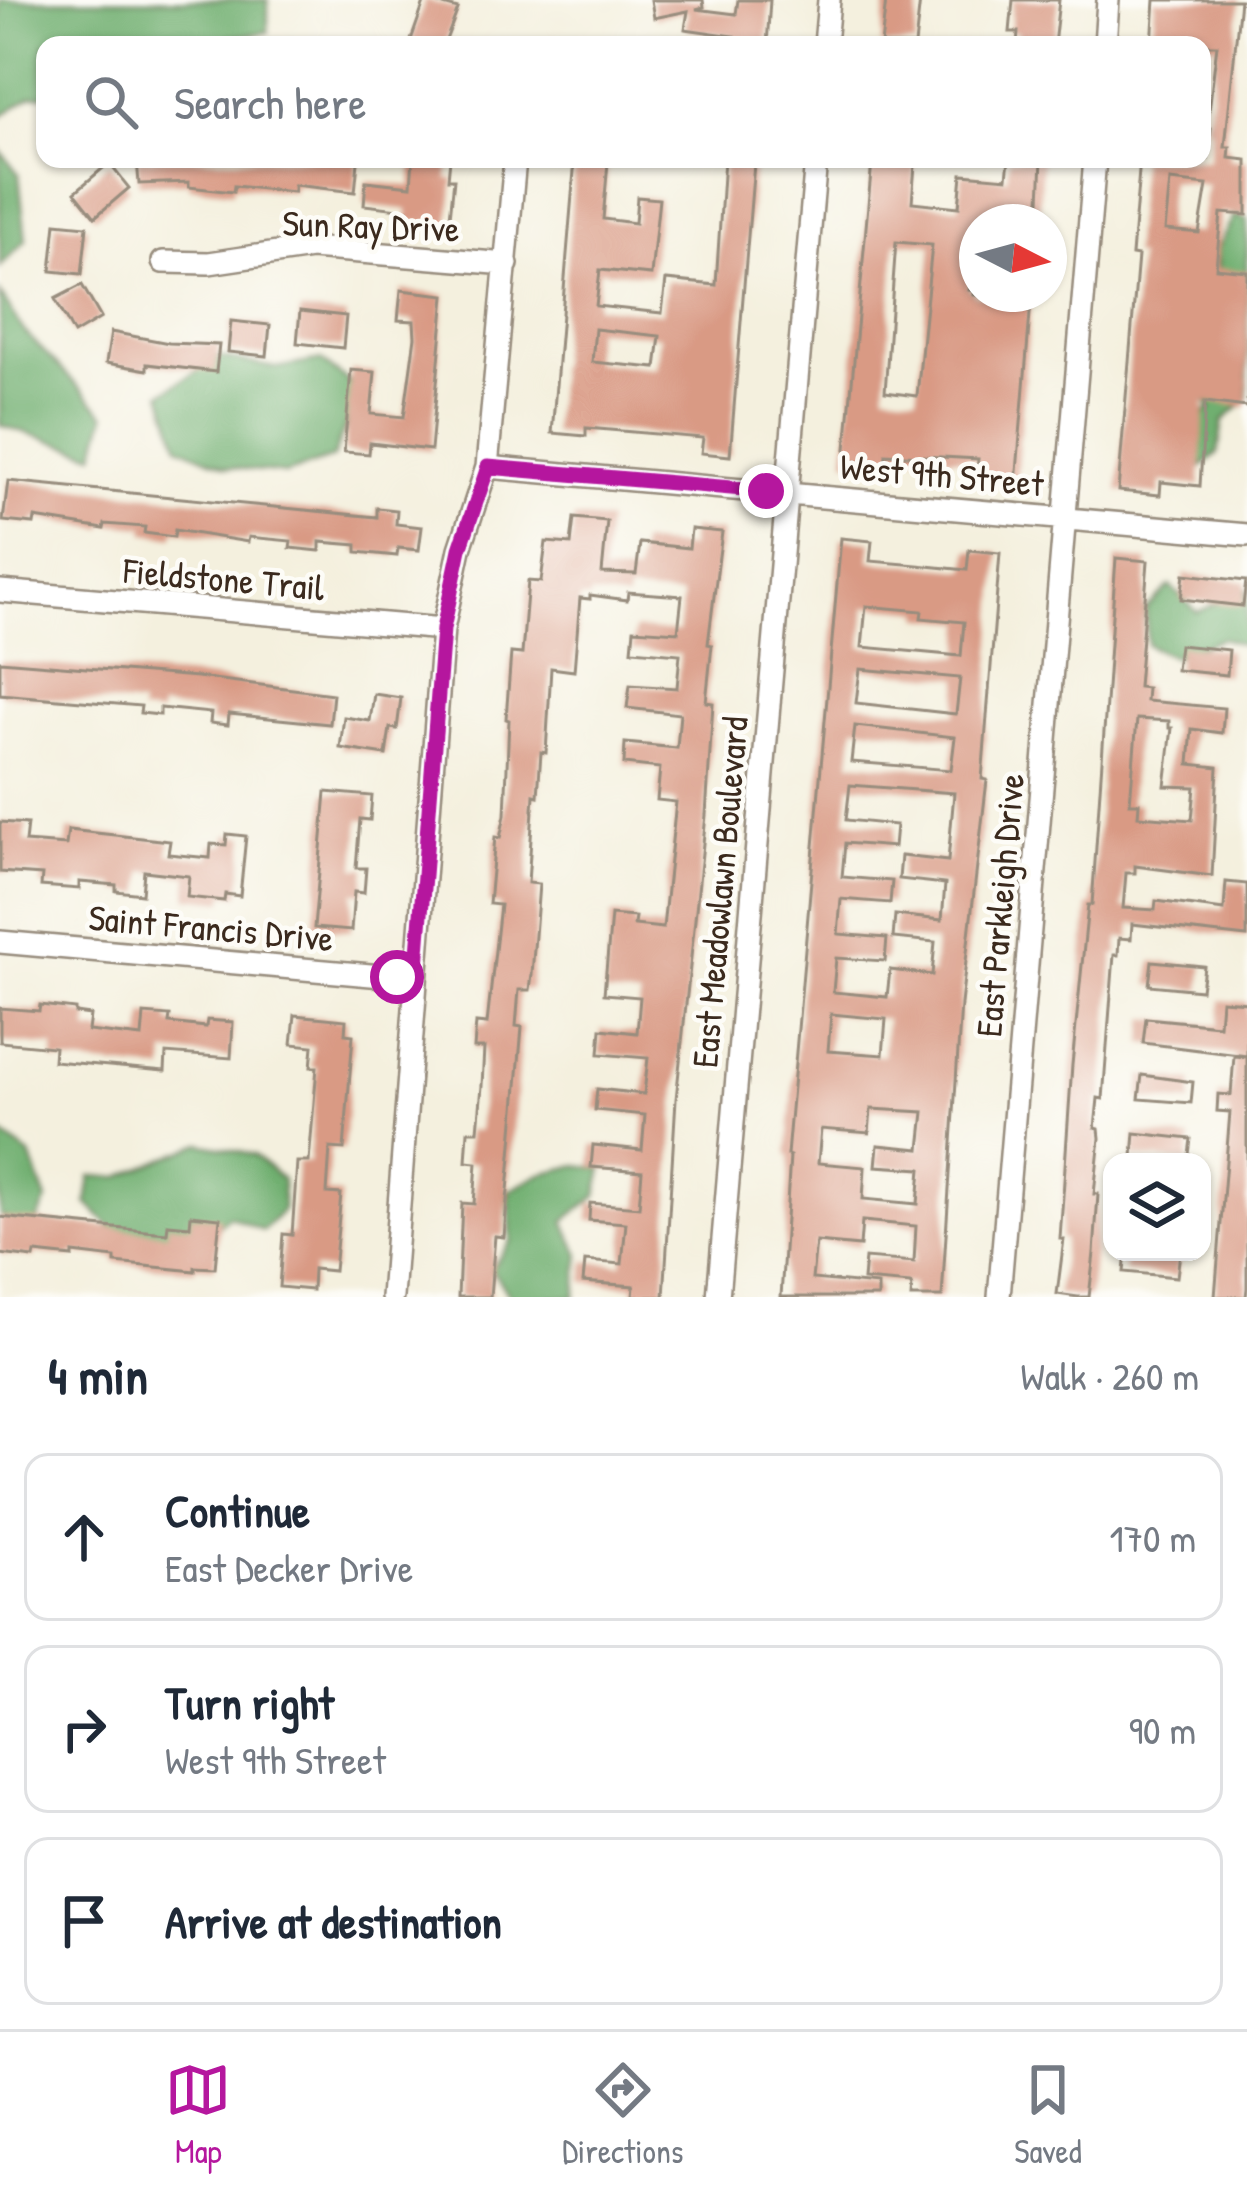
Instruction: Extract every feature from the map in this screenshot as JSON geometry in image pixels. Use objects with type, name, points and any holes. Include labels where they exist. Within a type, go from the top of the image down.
[{"type":"street","points":[[826,36],[829,0]]},
{"type":"street","points":[[1106,36],[1108,0]]},
{"type":"street","points":[[392,1297],[443,629],[460,549],[488,467],[513,168]]},
{"type":"street","name":"East Meadowlawn Boulevard","points":[[718,1297],[815,168]]},
{"type":"street","name":"East Parkleigh Drive","points":[[999,1297],[1094,168]]},
{"type":"street","name":"Sun Ray Drive","points":[[163,262],[209,263],[310,248],[507,264]]},
{"type":"street","name":"West 9th Street","points":[[488,467],[1247,535]]},
{"type":"street","name":"Fieldstone Trail","points":[[0,592],[443,629]]},
{"type":"street","name":"Saint Francis Drive","points":[[0,942],[416,979]]},
{"type":"green space","points":[[0,0],[268,0],[268,32],[36,36],[36,96],[0,117]]},
{"type":"green space","points":[[0,150],[19,174],[26,240],[0,267]]},
{"type":"green space","points":[[1234,216],[1247,219],[1247,400],[1223,421],[1218,453],[1198,470],[1182,437],[1210,408],[1194,378],[1221,316],[1217,249]]},
{"type":"green space","points":[[0,293],[24,331],[106,415],[95,454],[0,425]]},
{"type":"green space","points":[[220,357],[276,368],[321,360],[359,390],[333,458],[285,474],[227,467],[179,446],[162,393]]},
{"type":"green space","points":[[1170,586],[1197,612],[1247,589],[1247,646],[1221,638],[1173,657],[1147,645],[1146,609]]},
{"type":"green space","points":[[0,1133],[30,1155],[47,1200],[33,1231],[0,1215]]},
{"type":"green space","points":[[201,1143],[254,1155],[282,1179],[283,1210],[263,1231],[229,1216],[201,1241],[120,1237],[87,1203],[91,1176],[120,1177]]},
{"type":"green space","points":[[578,1165],[603,1169],[597,1196],[564,1221],[580,1254],[576,1297],[510,1297],[491,1269],[511,1241],[509,1191],[541,1174]]},
{"type":"building","points":[[425,0],[458,9],[448,36],[412,36]]},
{"type":"building","points":[[651,0],[703,0],[704,7],[696,9],[736,14],[738,0],[770,0],[768,36],[685,29],[688,11],[654,18]]},
{"type":"building","points":[[886,0],[920,0],[916,36],[882,36]]},
{"type":"building","points":[[1013,0],[1059,0],[1055,36],[1010,32]]},
{"type":"building","points":[[1155,0],[1240,0],[1225,147],[1230,147],[1229,158],[1247,160],[1247,215],[1221,213],[1216,268],[1247,271],[1247,407],[1205,402],[1200,486],[1161,482],[1160,495],[1118,491],[1138,256],[1132,255],[1139,168],[1211,168],[1217,45],[1211,45],[1211,36],[1153,36]],"holes":[[[1170,181],[1207,185],[1199,233],[1165,230]]]},
{"type":"building","points":[[103,168],[113,168],[129,188],[95,217],[75,192]]},
{"type":"building","points":[[138,168],[357,168],[355,192],[294,185],[294,192],[234,186],[233,192],[189,187],[189,182],[139,184]]},
{"type":"building","points":[[412,168],[449,168],[448,179],[454,179],[449,226],[407,221],[408,210],[364,205],[366,181],[411,186]]},
{"type":"building","points":[[574,168],[607,168],[603,219],[635,223],[637,197],[659,199],[651,275],[600,270],[596,306],[662,313],[666,280],[716,285],[723,168],[754,168],[730,456],[701,453],[703,438],[586,428],[586,436],[552,433]],"holes":[[[595,329],[660,336],[656,368],[592,362]]]},
{"type":"building","points":[[871,168],[915,168],[912,202],[959,207],[959,312],[1030,312],[1016,484],[976,480],[978,459],[886,454],[885,465],[845,460]],"holes":[[[896,242],[932,245],[917,396],[885,392]]]},
{"type":"building","points":[[1008,168],[1042,168],[1040,204],[959,204],[962,174],[1007,178]]},
{"type":"building","points":[[56,223],[87,226],[82,274],[51,271]]},
{"type":"building","points":[[82,285],[101,318],[74,334],[55,299]]},
{"type":"building","points":[[401,290],[445,295],[431,450],[370,443],[369,454],[344,452],[351,370],[375,372],[371,414],[404,417],[415,337],[414,321],[398,320]]},
{"type":"building","points":[[300,311],[346,316],[343,348],[297,343]]},
{"type":"building","points":[[231,321],[270,325],[267,356],[228,352]]},
{"type":"building","points":[[111,332],[169,343],[219,345],[216,372],[147,364],[147,370],[106,363]]},
{"type":"building","points":[[8,481],[377,517],[377,508],[397,510],[396,524],[422,527],[419,550],[398,548],[397,556],[357,552],[357,545],[320,542],[320,551],[290,548],[291,541],[249,537],[248,542],[175,530],[174,537],[144,533],[145,527],[105,524],[104,529],[35,518],[34,524],[3,521]]},
{"type":"building","points":[[574,518],[607,521],[602,573],[636,574],[640,543],[689,548],[691,529],[722,532],[708,644],[712,645],[706,702],[713,703],[706,815],[676,1099],[664,1297],[633,1297],[634,1286],[583,1282],[585,1261],[622,1264],[626,1223],[589,1220],[590,1203],[639,1207],[642,1171],[591,1167],[593,1145],[642,1150],[645,1115],[595,1110],[597,1089],[644,1094],[648,1058],[599,1054],[601,1029],[637,1033],[640,997],[604,994],[611,915],[635,917],[634,925],[663,928],[676,802],[657,800],[660,768],[624,764],[625,743],[677,748],[680,714],[627,708],[630,685],[677,688],[680,654],[632,650],[634,629],[678,632],[682,596],[628,592],[627,600],[580,598],[574,671],[551,668],[546,753],[541,752],[538,796],[534,795],[528,883],[539,884],[530,990],[519,990],[516,1026],[522,1027],[504,1237],[495,1236],[490,1297],[458,1297],[462,1203],[474,1204],[477,1163],[466,1162],[468,1131],[478,1131],[482,1086],[484,1048],[474,1048],[476,1023],[487,1024],[500,905],[489,904],[495,837],[500,838],[505,815],[511,653],[522,654],[528,581],[541,582],[546,542],[571,544]]},
{"type":"building","points":[[841,538],[872,541],[870,561],[967,570],[969,550],[1000,553],[982,779],[987,780],[961,1004],[942,1297],[911,1297],[912,1284],[863,1280],[865,1258],[914,1262],[916,1226],[862,1221],[860,1246],[816,1242],[812,1279],[878,1285],[878,1297],[781,1297],[787,1155]],"holes":[[[866,606],[922,611],[921,618],[964,622],[961,656],[862,647]],[[860,669],[960,678],[956,714],[856,703]],[[855,726],[955,737],[951,770],[851,762]],[[850,785],[954,793],[948,861],[901,856],[899,879],[945,884],[942,920],[895,915],[893,938],[935,942],[932,975],[890,970],[887,997],[833,992],[836,958],[885,961],[887,938],[838,934],[841,899],[890,903],[892,881],[842,877],[845,843],[894,847],[896,825],[846,820]],[[831,1014],[886,1019],[883,1055],[828,1051]],[[871,1109],[924,1112],[920,1149],[878,1145],[876,1166],[921,1169],[918,1204],[863,1199],[865,1167],[818,1163],[821,1129],[869,1133]]]},
{"type":"building","points":[[1116,558],[1148,561],[1138,687],[1147,688],[1146,701],[1224,708],[1222,733],[1192,729],[1189,764],[1218,767],[1212,876],[1135,866],[1135,873],[1126,873],[1123,908],[1155,910],[1156,901],[1224,910],[1226,882],[1247,884],[1247,937],[1132,924],[1131,939],[1119,938],[1103,1099],[1098,1098],[1095,1128],[1100,1138],[1089,1297],[1078,1297],[1057,1294],[1072,1065],[1088,905],[1092,905]],"holes":[[[1137,719],[1169,721],[1165,786],[1195,787],[1192,820],[1138,816],[1139,803],[1130,803]]]},
{"type":"building","points":[[1184,574],[1246,581],[1243,606],[1181,599]]},
{"type":"building","points":[[1179,645],[1229,650],[1227,675],[1176,670]]},
{"type":"building","points":[[0,661],[333,694],[330,724],[229,714],[228,725],[210,723],[211,713],[160,708],[160,715],[140,713],[141,706],[0,694]]},
{"type":"building","points":[[374,694],[401,698],[397,729],[390,728],[386,755],[340,748],[344,717],[370,721]]},
{"type":"building","points":[[326,792],[372,796],[370,820],[360,819],[356,868],[366,868],[364,893],[354,892],[351,931],[314,928]]},
{"type":"building","points":[[0,822],[27,824],[25,842],[66,845],[68,830],[170,841],[168,854],[210,858],[211,844],[226,845],[227,834],[246,836],[240,896],[225,894],[224,901],[187,897],[189,876],[144,871],[142,894],[116,891],[116,885],[79,882],[79,889],[41,886],[42,875],[0,872]]},
{"type":"building","points":[[1152,961],[1204,966],[1201,990],[1149,985]]},
{"type":"building","points":[[1221,1000],[1247,1002],[1247,1056],[1143,1043],[1146,1018],[1219,1025]]},
{"type":"building","points":[[40,1005],[90,1015],[88,1031],[142,1037],[144,1014],[170,1016],[169,1023],[206,1027],[207,1020],[233,1022],[231,1058],[166,1053],[165,1071],[53,1061],[54,1047],[0,1042],[0,1008],[39,1011]]},
{"type":"building","points":[[295,1015],[346,1020],[345,1034],[353,1035],[344,1149],[330,1148],[327,1193],[341,1194],[334,1271],[313,1269],[312,1290],[279,1287],[283,1234],[292,1235],[297,1162],[309,1162],[317,1067],[311,1067],[313,1046],[292,1044]]},
{"type":"building","points":[[1234,1056],[1247,1057],[1247,1288],[1246,1297],[1215,1297],[1230,1112],[1217,1111],[1218,1094],[1231,1095]]},
{"type":"building","points":[[1142,1075],[1193,1082],[1191,1103],[1139,1099]]},
{"type":"building","points":[[1135,1133],[1191,1139],[1189,1153],[1133,1153]]},
{"type":"building","points":[[191,1215],[220,1218],[215,1268],[195,1267],[195,1271],[115,1263],[115,1258],[73,1253],[73,1257],[35,1253],[34,1258],[0,1254],[0,1217],[167,1233],[168,1224],[190,1226]]},
{"type":"building","points":[[1125,1261],[1179,1261],[1177,1277],[1124,1272]]},
{"type":"route","points":[[397,977],[416,979],[443,629],[460,549],[488,467],[766,491]]}]
